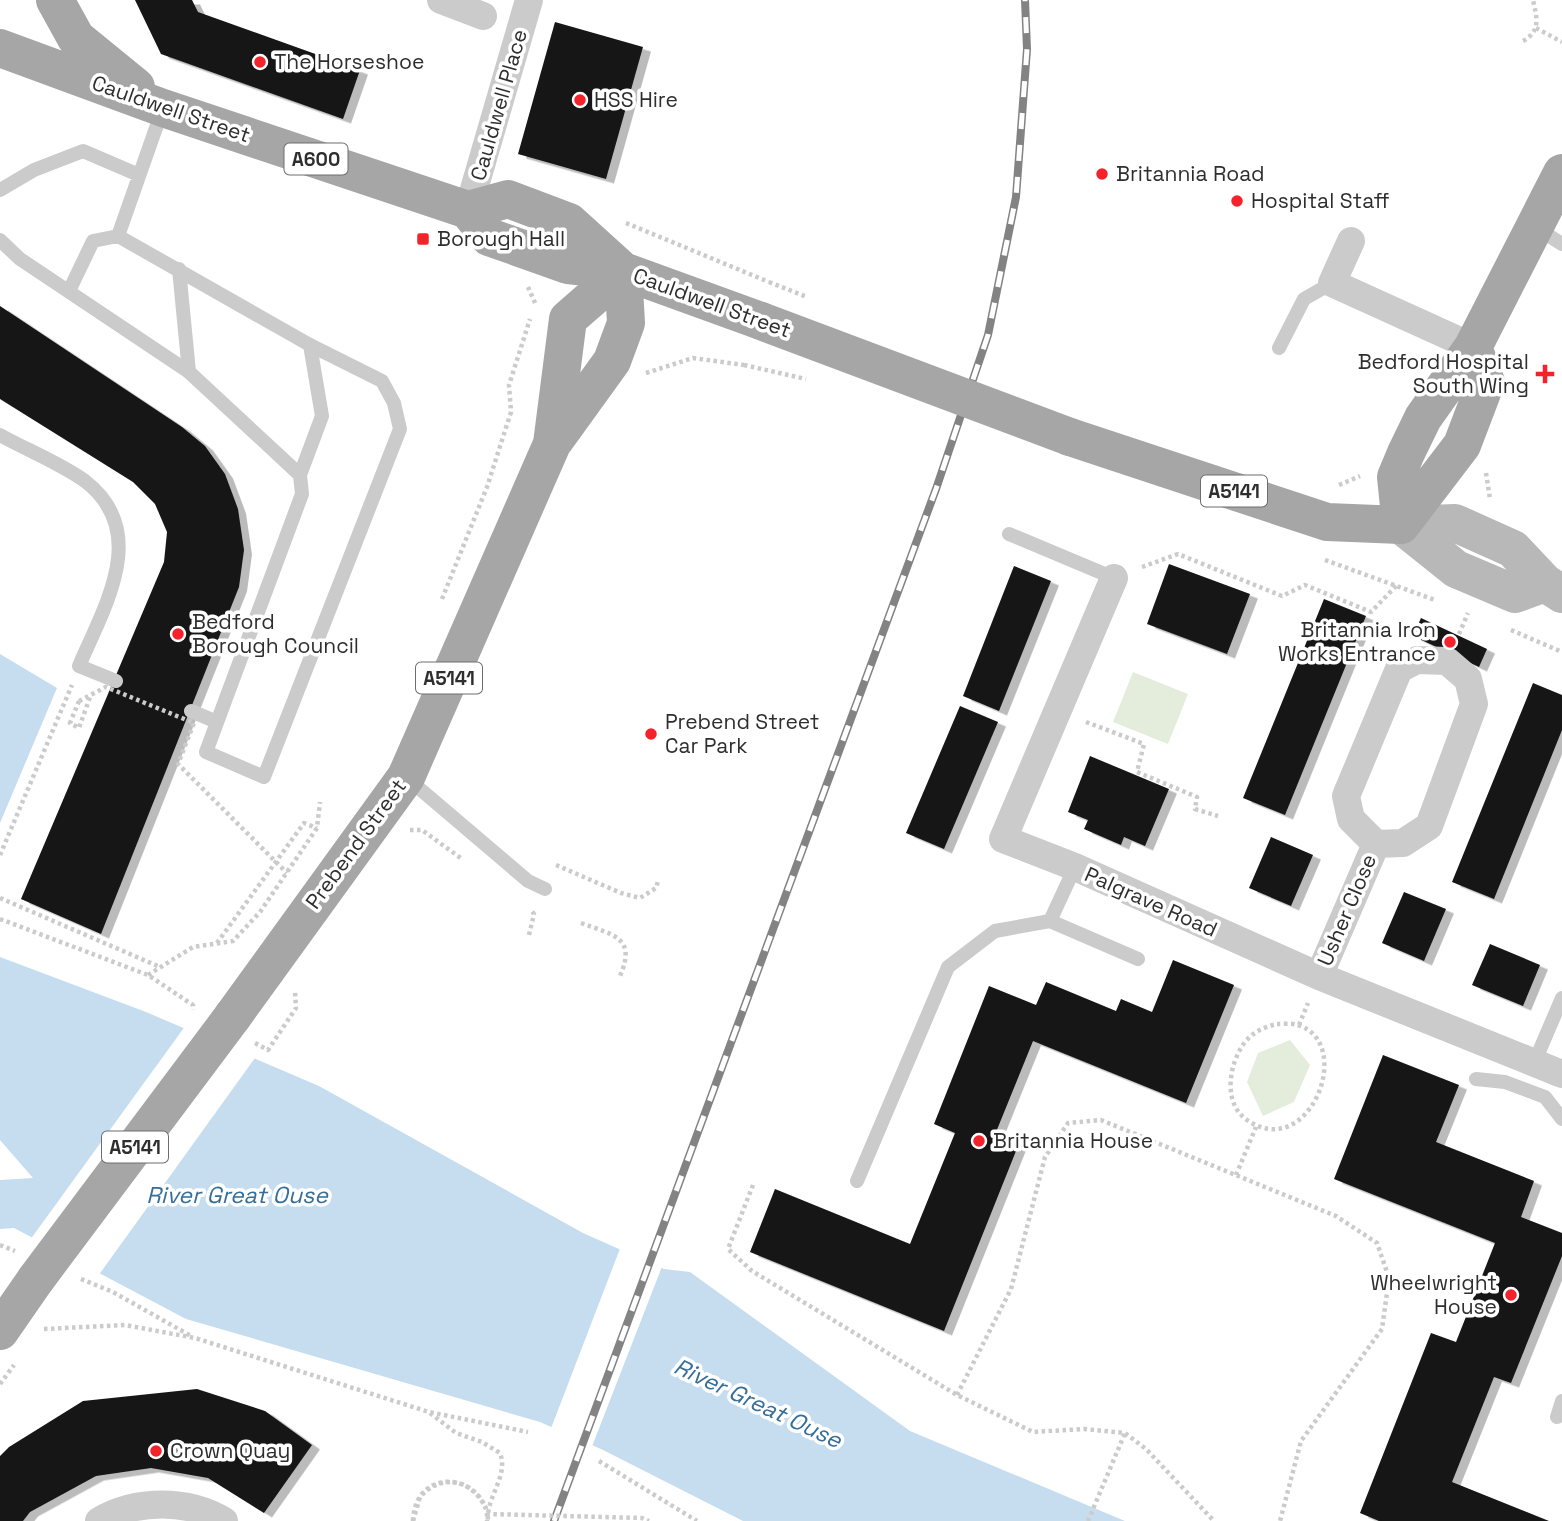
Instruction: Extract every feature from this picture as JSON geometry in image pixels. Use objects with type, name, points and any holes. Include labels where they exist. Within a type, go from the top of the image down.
[{"type":"main road","name":"A600","points":[[55,0],[76,38],[163,108]]},
{"type":"main road","name":"Cauldwell Street","points":[[0,48],[163,108],[468,209],[508,199],[569,222],[623,271],[1070,437],[1327,522],[1401,525]]},
{"type":"main road","points":[[1401,525],[1462,445],[1486,382],[1473,347],[1549,236],[1562,173]]},
{"type":"main road","points":[[552,444],[612,362],[626,323],[623,271]]},
{"type":"main road","name":"Prebend Street","points":[[0,1331],[31,1267],[233,1016],[406,777],[552,444],[568,319],[623,271]]},
{"type":"main road","points":[[1401,525],[1455,523],[1513,549],[1554,589]]},
{"type":"street","points":[[443,0],[483,16]]},
{"type":"street","name":"Cauldwell Place","points":[[468,209],[529,0]]},
{"type":"street","points":[[1351,241],[1332,284],[1473,347]]},
{"type":"street","name":"Palgrave Road","points":[[1114,578],[1003,839],[1075,867],[1319,976],[1562,1074]]},
{"type":"street","name":"Usher Close","points":[[1417,660],[1447,661],[1468,679],[1474,704],[1429,826],[1404,843],[1376,844],[1351,819],[1346,796],[1399,669],[1417,660]]},
{"type":"street","name":"Usher Close","points":[[1319,976],[1376,844]]},
{"type":"street","points":[[99,1521],[146,1504],[204,1509],[224,1521]]},
{"type":"lane","points":[[118,236],[163,108]]},
{"type":"lane","points":[[0,190],[34,170],[83,151],[139,175]]},
{"type":"lane","points":[[68,291],[93,242],[118,236],[310,345],[382,381],[394,404],[400,429],[264,777],[206,752],[302,494],[300,475],[322,416],[310,345]]},
{"type":"lane","points":[[0,240],[20,260],[189,372],[300,475]]},
{"type":"lane","points":[[179,269],[189,372]]},
{"type":"lane","points":[[1279,348],[1304,299],[1332,284]]},
{"type":"lane","points":[[0,435],[85,482],[108,509],[121,547],[115,581],[79,666],[116,681]]},
{"type":"lane","points":[[1009,534],[1114,578]]},
{"type":"lane","points":[[191,711],[218,722]]},
{"type":"lane","points":[[406,777],[528,881],[545,890]]},
{"type":"lane","points":[[1050,921],[1075,867]]},
{"type":"lane","points":[[857,1181],[948,967],[995,931],[1050,921],[1138,959]]},
{"type":"lane","points":[[1535,1061],[1562,998]]},
{"type":"lane","points":[[1476,1079],[1505,1082],[1545,1097],[1562,1119]]},
{"type":"lane","points":[[1557,1417],[1562,1402]]},
{"type":"path","points":[[1523,41],[1533,36],[1536,28],[1533,0]]},
{"type":"path","points":[[1536,28],[1562,42]]},
{"type":"path","points":[[615,219],[769,282]]},
{"type":"path","points":[[437,611],[487,486],[511,412],[509,385],[536,306]]},
{"type":"path","points":[[638,375],[693,358],[744,365]]},
{"type":"path","points":[[1114,578],[1178,554],[1282,596],[1305,585],[1371,612],[1397,585]]},
{"type":"path","points":[[1506,628],[1562,652]]},
{"type":"path","points":[[0,855],[79,666]]},
{"type":"path","points":[[71,688],[92,698],[79,728],[70,723],[79,701],[106,687],[194,723],[178,764],[287,873]]},
{"type":"path","points":[[1056,711],[1144,744],[1137,772],[1197,797],[1195,809],[1218,816]]},
{"type":"path","points":[[0,919],[148,975],[193,947],[233,941],[260,912],[317,828],[320,802]]},
{"type":"path","points":[[217,943],[304,823],[317,828]]},
{"type":"path","points":[[408,830],[422,830],[472,866]]},
{"type":"path","points":[[554,865],[640,898],[656,888],[658,881]]},
{"type":"path","points":[[0,898],[161,967]]},
{"type":"path","points":[[524,902],[534,914],[529,935]]},
{"type":"path","points":[[581,923],[617,937],[625,946],[628,958],[620,976]]},
{"type":"path","points":[[268,1050],[296,1008],[294,982]]},
{"type":"path","points":[[1277,1024],[1299,1024],[1323,1050],[1326,1075],[1308,1112],[1291,1127],[1271,1130],[1256,1127],[1241,1116],[1232,1099],[1230,1077],[1239,1054],[1244,1043],[1260,1028],[1277,1024]]},
{"type":"path","points":[[957,1395],[1011,1289],[1045,1157],[1068,1123],[1101,1120],[1336,1216],[1377,1243],[1389,1278],[1382,1329],[1301,1441],[1280,1521]]},
{"type":"path","points":[[1236,1175],[1256,1127]]},
{"type":"path","points":[[754,1185],[728,1250],[752,1271],[957,1395],[1034,1432],[1084,1429],[1125,1433],[1146,1449],[1214,1521]]},
{"type":"path","points":[[0,1245],[31,1267]]},
{"type":"path","points":[[75,1276],[113,1292],[195,1338]]},
{"type":"path","points":[[39,1329],[125,1325],[195,1338],[429,1412],[528,1432]]},
{"type":"path","points":[[429,1412],[456,1433],[482,1441],[500,1453],[503,1471],[489,1501],[488,1520]]},
{"type":"path","points":[[1088,1521],[1125,1433]]},
{"type":"path","points":[[599,1461],[697,1521]]},
{"type":"path","points":[[413,1516],[419,1497],[424,1492],[438,1483],[454,1482],[472,1489],[481,1498],[488,1514],[642,1517],[649,1521]]},
{"type":"path","points":[[486,1508],[488,1520]]},
{"type":"green space","points":[[1133,672],[1188,694],[1168,744],[1113,722]]},
{"type":"green space","points":[[1290,1040],[1310,1065],[1294,1102],[1263,1116],[1247,1082],[1258,1053]]},
{"type":"water","points":[[0,654],[57,688],[0,823]]},
{"type":"water","name":"River Great Ouse","points":[[0,957],[146,1012],[319,1086],[583,1233],[664,1269],[690,1272],[910,1431],[1125,1521],[743,1521],[603,1450],[540,1422],[186,1319],[14,1228],[0,1229],[0,1180],[33,1178],[0,1140]]},
{"type":"pier","points":[[186,1025],[257,1055],[98,1276],[30,1240]]},
{"type":"pier","points":[[621,1246],[663,1264],[591,1449],[550,1431]]},
{"type":"building","name":"The Horseshoe","points":[[135,0],[192,0],[198,12],[360,70],[343,119],[161,54]]},
{"type":"building","name":"HSS Hire","points":[[555,22],[643,47],[606,179],[518,154]]},
{"type":"building","name":"Bedford Borough Council","points":[[0,306],[182,427],[205,446],[225,474],[238,509],[244,550],[239,587],[101,934],[21,899],[164,562],[167,532],[155,504],[133,482],[0,399]]},
{"type":"building","points":[[1169,564],[1250,594],[1227,654],[1147,624]]},
{"type":"building","points":[[1014,566],[1051,581],[999,711],[963,696]]},
{"type":"building","points":[[1324,599],[1366,616],[1285,815],[1243,798]]},
{"type":"building","name":"Britannia Iron Works Entrance","points":[[1421,618],[1487,649],[1479,667],[1413,636]]},
{"type":"building","points":[[1533,683],[1562,695],[1562,730],[1494,899],[1452,882]]},
{"type":"building","points":[[960,706],[998,722],[944,849],[906,833]]},
{"type":"building","points":[[1090,756],[1169,789],[1145,846],[1124,837],[1121,845],[1084,829],[1088,820],[1068,812]]},
{"type":"building","points":[[1271,837],[1313,855],[1291,906],[1249,888]]},
{"type":"building","points":[[1404,892],[1446,909],[1424,961],[1382,943]]},
{"type":"building","points":[[1490,944],[1540,965],[1523,1006],[1472,985]]},
{"type":"building","name":"Britannia House","points":[[1173,960],[1234,985],[1186,1103],[1033,1041],[994,1137],[1018,1146],[944,1331],[750,1252],[775,1189],[910,1244],[955,1133],[934,1124],[989,986],[1036,1005],[1046,982],[1116,1011],[1121,999],[1152,1012]]},
{"type":"building","name":"Wheelwright House","points":[[1383,1055],[1459,1085],[1436,1142],[1534,1181],[1521,1217],[1562,1233],[1562,1256],[1511,1383],[1494,1377],[1452,1482],[1549,1521],[1379,1521],[1360,1513],[1431,1333],[1456,1342],[1495,1243],[1334,1179]]},
{"type":"building","name":"Crown Quay","points":[[197,1389],[265,1411],[312,1445],[264,1513],[208,1478],[151,1468],[96,1476],[30,1512],[23,1521],[0,1521],[0,1456],[9,1447],[83,1401]]},
{"type":"railway","points":[[554,1521],[936,489],[988,335],[1016,197],[1027,49],[1025,0]]},
{"type":"place","name":"The Horseshoe","points":[[260,62]]},
{"type":"place","name":"HSS Hire","points":[[580,100]]},
{"type":"place","name":"Britannia Road","points":[[1102,174]]},
{"type":"place","name":"Hospital Staff","points":[[1237,201]]},
{"type":"place","name":"Borough Hall","points":[[423,239]]},
{"type":"place","name":"Bedford Hospital South Wing","points":[[1545,374]]},
{"type":"place","name":"Bedford Borough Council","points":[[178,634]]},
{"type":"place","name":"Britannia Iron Works Entrance","points":[[1450,642]]},
{"type":"place","name":"Prebend Street Car Park","points":[[651,734]]},
{"type":"place","name":"Britannia House","points":[[979,1141]]},
{"type":"place","name":"Wheelwright House","points":[[1511,1295]]},
{"type":"place","name":"Crown Quay","points":[[156,1451]]}]
